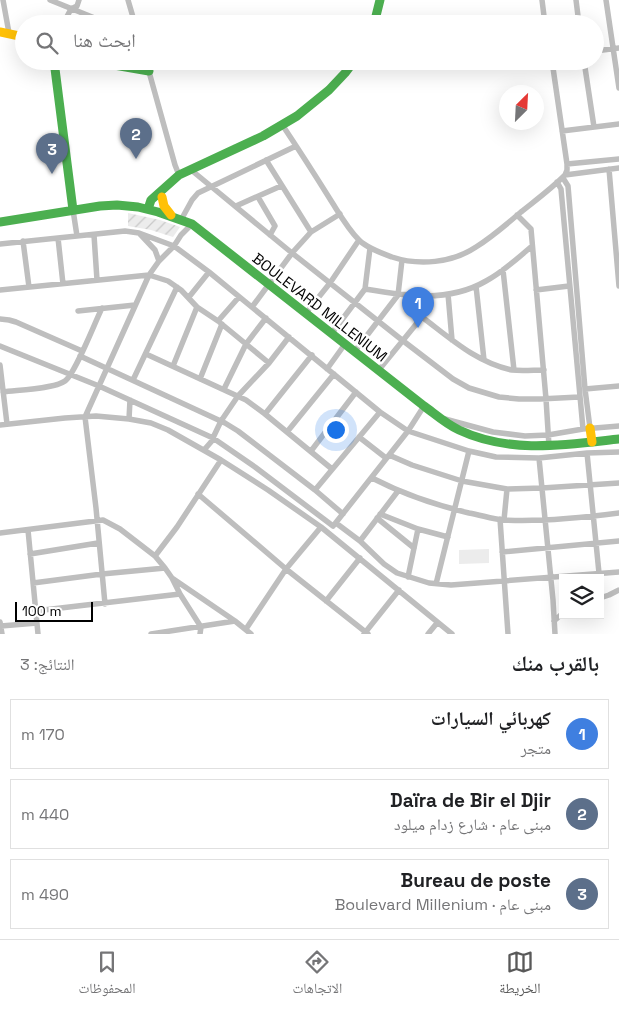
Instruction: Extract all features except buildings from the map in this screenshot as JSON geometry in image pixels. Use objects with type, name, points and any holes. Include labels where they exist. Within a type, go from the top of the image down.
[{"type":"main road","points":[[376,15],[380,0]]},
{"type":"main road","points":[[55,70],[73,210]]},
{"type":"main road","points":[[142,70],[149,71]]},
{"type":"main road","points":[[150,209],[150,202],[160,195],[179,175],[283,126],[322,96],[347,70]]},
{"type":"main road","points":[[138,207],[160,195]]},
{"type":"main road","points":[[160,195],[169,214],[177,218]]},
{"type":"main road","name":"BOULEVARD MILLENIUM","points":[[0,222],[109,205],[150,209],[177,218],[192,224],[378,371],[459,430],[492,442],[509,445],[549,446],[619,439]]},
{"type":"main road","points":[[586,428],[592,442]]},
{"type":"street","points":[[3,0],[4,32]]},
{"type":"street","points":[[50,0],[86,15]]},
{"type":"street","points":[[68,15],[71,9],[77,6],[79,0]]},
{"type":"street","points":[[128,0],[132,15]]},
{"type":"street","points":[[542,0],[544,15]]},
{"type":"street","points":[[576,0],[578,15]]},
{"type":"street","points":[[606,0],[616,48],[619,88]]},
{"type":"street","points":[[283,126],[359,240],[370,248],[402,260],[416,262],[441,260],[464,254],[476,247],[562,178],[567,170],[553,70]]},
{"type":"street","points":[[585,70],[594,127]]},
{"type":"street","points":[[149,71],[179,175]]},
{"type":"street","points":[[562,131],[619,124]]},
{"type":"street","points":[[177,218],[198,193],[296,146]]},
{"type":"street","points":[[567,164],[619,159]]},
{"type":"street","points":[[266,160],[311,232]]},
{"type":"street","points":[[562,178],[619,168]]},
{"type":"street","points":[[190,169],[292,253],[453,379],[469,388],[499,397],[519,399],[579,397]]},
{"type":"street","points":[[609,169],[616,211],[619,286]]},
{"type":"street","points":[[562,178],[561,189],[579,397],[586,428]]},
{"type":"street","points":[[562,178],[568,186],[585,389],[586,428]]},
{"type":"street","points":[[236,206],[281,186]]},
{"type":"street","points":[[258,197],[275,226],[270,235]]},
{"type":"street","points":[[73,210],[77,236]]},
{"type":"street","points":[[252,307],[292,253],[311,232],[340,214]]},
{"type":"street","points":[[517,215],[531,229],[549,446]]},
{"type":"street","points":[[105,604],[85,417],[149,275],[192,224]]},
{"type":"street","points":[[0,244],[116,232],[139,233],[174,246],[209,272],[380,412],[408,431],[469,451],[496,457],[539,458],[619,452]]},
{"type":"street","points":[[139,233],[155,250],[159,261]]},
{"type":"street","points":[[94,235],[98,280]]},
{"type":"street","points":[[58,238],[63,284]]},
{"type":"street","points":[[306,314],[359,240]]},
{"type":"street","points":[[23,241],[29,287]]},
{"type":"street","points":[[365,290],[419,297],[448,294],[484,282],[504,270],[532,246]]},
{"type":"street","points":[[332,333],[365,290],[370,248]]},
{"type":"street","points":[[355,351],[398,295],[402,260]]},
{"type":"street","points":[[504,270],[514,370]]},
{"type":"street","points":[[188,298],[209,272]]},
{"type":"street","points":[[0,290],[149,275],[168,281],[197,307],[269,363]]},
{"type":"street","points":[[476,286],[484,360]]},
{"type":"street","points":[[536,290],[569,286]]},
{"type":"street","points":[[134,380],[176,287]]},
{"type":"street","points":[[448,294],[452,340]]},
{"type":"street","points":[[570,297],[577,296]]},
{"type":"street","points":[[200,378],[220,323],[239,297]]},
{"type":"street","points":[[419,297],[422,317],[470,353],[514,370],[544,370]]},
{"type":"street","points":[[78,311],[135,305]]},
{"type":"street","points":[[173,366],[197,307]]},
{"type":"street","points":[[3,392],[50,386],[66,381],[102,308]]},
{"type":"street","points":[[378,371],[422,317]]},
{"type":"street","points":[[224,390],[246,344],[266,318]]},
{"type":"street","points":[[0,319],[16,322],[81,353],[107,368],[221,421],[238,431],[343,514]]},
{"type":"street","points":[[204,450],[238,396],[269,363],[289,337]]},
{"type":"street","points":[[327,369],[346,344]]},
{"type":"street","points":[[0,346],[99,386],[213,438],[334,524],[360,540],[384,564],[397,573],[429,584],[451,584],[619,572]]},
{"type":"street","points":[[146,354],[238,396],[265,414],[332,469]]},
{"type":"street","points":[[265,414],[312,355]]},
{"type":"street","points":[[0,365],[7,424]]},
{"type":"street","points":[[288,432],[334,374]]},
{"type":"street","points":[[585,389],[619,386]]},
{"type":"street","points":[[311,451],[356,392]]},
{"type":"street","points":[[129,419],[130,400]]},
{"type":"street","points":[[328,532],[408,431],[424,406]]},
{"type":"street","points":[[315,490],[380,412]]},
{"type":"street","points":[[0,425],[96,416],[151,423],[168,430],[221,460],[328,532],[452,634]]},
{"type":"street","points":[[440,418],[493,432],[525,436],[548,435],[586,428],[619,426]]},
{"type":"street","points":[[359,437],[388,457],[462,481],[507,489],[619,483]]},
{"type":"street","points":[[436,584],[469,451]]},
{"type":"street","points":[[587,453],[599,573]]},
{"type":"street","points":[[539,458],[555,634]]},
{"type":"street","points":[[155,556],[164,546],[221,460]]},
{"type":"street","points":[[372,478],[398,491],[455,509],[502,519],[545,520],[619,513]]},
{"type":"street","points":[[507,489],[502,519],[502,552],[508,634]]},
{"type":"street","points":[[360,540],[398,491]]},
{"type":"street","points":[[198,494],[286,569],[366,633],[399,590]]},
{"type":"street","points":[[379,516],[448,537]]},
{"type":"street","points":[[379,516],[414,548]]},
{"type":"street","points":[[0,533],[103,520],[120,528],[155,556],[165,568],[201,631]]},
{"type":"street","points":[[172,578],[248,632],[286,569],[321,527]]},
{"type":"street","points":[[408,577],[418,529]]},
{"type":"street","points":[[28,530],[38,634]]},
{"type":"street","points":[[502,552],[619,541]]},
{"type":"street","points":[[30,554],[98,543]]},
{"type":"street","points":[[326,601],[360,558]]},
{"type":"street","points":[[33,583],[165,568]]},
{"type":"street","points":[[604,597],[619,590]]},
{"type":"street","points":[[35,611],[180,594]]},
{"type":"street","points":[[554,620],[559,616]]},
{"type":"street","points":[[0,622],[2,634]]},
{"type":"street","points":[[155,634],[201,631],[235,622]]},
{"type":"street","points":[[1,626],[37,623]]},
{"type":"street","points":[[428,634],[438,623]]},
{"type":"shaded area","points":[[128,213],[160,220],[180,227],[173,237],[151,230],[128,226]]},
{"type":"shaded area","points":[[489,549],[489,563],[459,564],[459,550]]},
{"type":"traffic: fast","points":[[376,15],[380,0]]},
{"type":"traffic: fast","points":[[55,70],[73,210]]},
{"type":"traffic: fast","points":[[143,70],[149,71]]},
{"type":"traffic: fast","points":[[148,209],[151,200],[179,175],[263,136],[297,116],[329,90],[347,70]]},
{"type":"traffic: fast","points":[[0,222],[100,206],[138,207],[158,212],[192,224],[424,406],[459,430],[478,438],[518,445],[558,445],[619,439]]},
{"type":"traffic: slow","points":[[0,32],[15,35]]},
{"type":"traffic: slow","points":[[162,197],[164,206],[171,215]]},
{"type":"traffic: slow","points":[[590,428],[592,442]]},
{"type":"place","name":"Daïra de Bir el Djir","points":[[136,159]]},
{"type":"place","name":"Bureau de poste","points":[[52,174]]},
{"type":"place","name":"كهربائي السيارات","points":[[418,328]]}]
